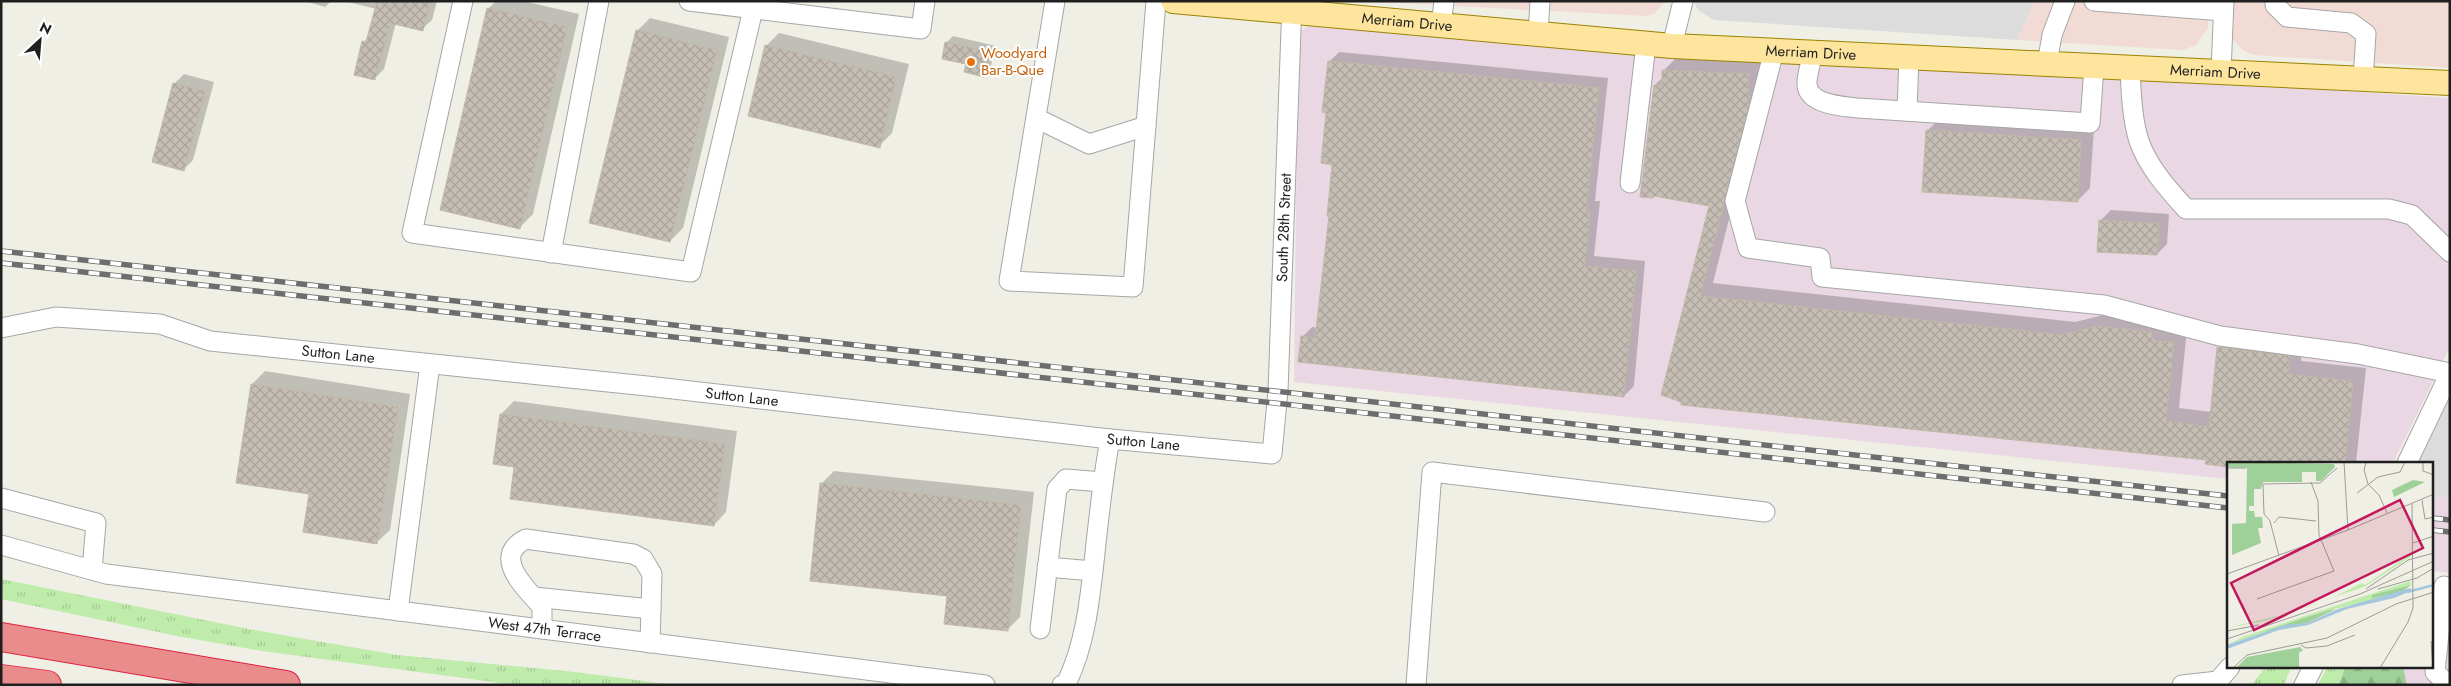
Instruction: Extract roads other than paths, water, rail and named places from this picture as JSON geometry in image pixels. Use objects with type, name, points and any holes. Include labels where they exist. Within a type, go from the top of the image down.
[{"type":"highway","points":[[1,637],[286,685]]},
{"type":"highway","points":[[1,678],[47,685]]},
{"type":"main road","name":"Merriam Drive","points":[[1173,1],[1292,7],[1441,26],[1672,46],[2450,83]]},
{"type":"street","points":[[463,1],[412,233],[692,272],[754,5]]},
{"type":"street","points":[[551,253],[599,1]]},
{"type":"street","points":[[689,1],[754,5],[921,29],[925,1]]},
{"type":"street","points":[[1055,1],[1010,281],[1133,287],[1156,1]]},
{"type":"street","points":[[1441,26],[1444,1]]},
{"type":"street","points":[[1538,34],[1540,1]]},
{"type":"street","points":[[1672,46],[1683,1]]},
{"type":"street","points":[[2047,64],[2052,35],[2065,1]]},
{"type":"street","points":[[2094,1],[2224,6],[2221,72]]},
{"type":"street","points":[[2275,1],[2275,5],[2287,17],[2351,23],[2366,34],[2363,79]]},
{"type":"street","name":"South 28th Street","points":[[1272,454],[1278,391],[1292,7]]},
{"type":"street","points":[[1630,183],[1646,44]]},
{"type":"street","points":[[1774,51],[1735,201],[1748,248],[1820,258],[1822,277],[2104,305],[2220,336],[2358,354],[2450,373],[2408,462]]},
{"type":"street","points":[[1813,53],[1807,82],[1809,90],[1816,98],[1825,103],[1858,108],[2090,123],[2094,66]]},
{"type":"street","points":[[1907,111],[1909,57]]},
{"type":"street","points":[[2130,68],[2131,91],[2139,142],[2160,180],[2186,209],[2389,209],[2412,215],[2450,252]]},
{"type":"street","points":[[1036,118],[1089,144],[1146,126]]},
{"type":"street","name":"Sutton Lane","points":[[1,328],[56,316],[160,324],[210,341],[1110,439],[1272,454]]},
{"type":"street","points":[[398,611],[430,364]]},
{"type":"street","points":[[1062,685],[1066,684],[1072,671],[1088,618],[1102,482],[1110,439]]},
{"type":"street","points":[[1416,685],[1432,472],[1765,512]]},
{"type":"street","points":[[1040,629],[1056,489],[1066,479],[1102,482]]},
{"type":"street","points":[[1,498],[96,523],[99,572]]},
{"type":"street","points":[[542,629],[542,607],[516,577],[511,565],[511,552],[518,543],[526,539],[634,554],[643,559],[652,574],[650,642]]},
{"type":"street","name":"West 47th Terrace","points":[[1,545],[99,572],[985,685]]},
{"type":"street","points":[[1047,566],[1093,571]]},
{"type":"street","points":[[2442,586],[2435,672],[2444,681],[2450,682]]},
{"type":"street","points":[[534,597],[651,609]]},
{"type":"street","points":[[2182,685],[2218,681],[2229,668]]},
{"type":"street","points":[[2304,685],[2312,668]]},
{"type":"railway","points":[[1,251],[2227,496]]},
{"type":"railway","points":[[1,263],[2227,508]]},
{"type":"railway","points":[[2434,518],[2450,520]]},
{"type":"railway","points":[[2434,530],[2450,532]]},
{"type":"place","name":"Woodyard Bar-B-Que","points":[[971,62]]}]
